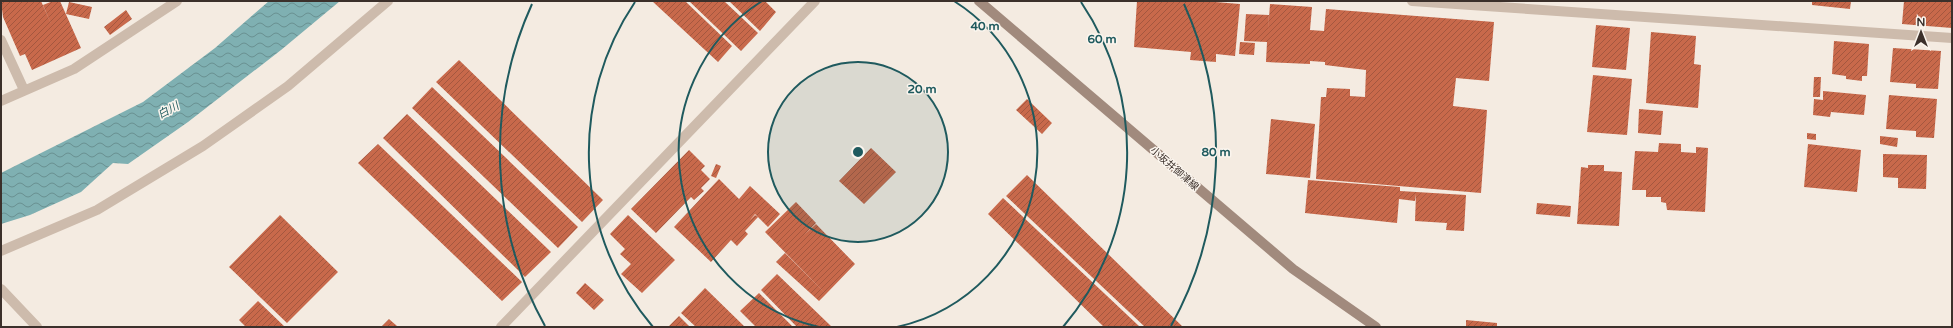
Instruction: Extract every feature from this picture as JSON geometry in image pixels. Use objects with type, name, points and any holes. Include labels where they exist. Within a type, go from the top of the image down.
[{"type":"main road","name":"小坂井御津線","points":[[979,1],[1293,269],[1376,327]]},
{"type":"street","points":[[1,101],[74,69],[178,1]]},
{"type":"street","points":[[1,251],[97,210],[203,146],[288,86],[388,1]]},
{"type":"street","points":[[501,327],[815,1]]},
{"type":"street","points":[[1412,1],[1952,38]]},
{"type":"street","points":[[1,40],[24,90]]},
{"type":"street","points":[[1,289],[37,327]]},
{"type":"water","name":"白川","points":[[269,1],[340,1],[281,50],[188,122],[128,164],[113,163],[81,192],[30,215],[1,224],[1,173],[143,102],[215,48]]},
{"type":"building","points":[[1,1],[41,1],[52,26],[43,5],[53,1],[60,1],[81,48],[32,70],[25,54],[20,56],[3,17]]},
{"type":"building","points":[[652,1],[685,1],[732,46],[718,62]]},
{"type":"building","points":[[689,1],[724,1],[758,33],[741,51]]},
{"type":"building","points":[[729,1],[765,1],[776,12],[760,31]]},
{"type":"building","points":[[1137,1],[1203,1],[1240,4],[1235,56],[1216,54],[1216,62],[1190,60],[1191,52],[1134,47]]},
{"type":"building","points":[[1812,1],[1851,1],[1850,9],[1812,5]]},
{"type":"building","points":[[1904,1],[1952,1],[1952,28],[1902,24]]},
{"type":"building","points":[[69,2],[92,7],[89,19],[66,14]]},
{"type":"building","points":[[1270,4],[1312,7],[1310,30],[1324,31],[1326,9],[1494,22],[1489,81],[1456,78],[1453,106],[1487,110],[1481,193],[1316,179],[1321,97],[1326,97],[1327,88],[1350,89],[1350,96],[1365,97],[1366,70],[1325,65],[1325,62],[1310,61],[1310,64],[1266,62],[1267,42],[1244,41],[1246,14],[1269,15],[1268,30]]},
{"type":"building","points":[[126,10],[132,19],[110,35],[104,27]]},
{"type":"building","points":[[1596,25],[1630,28],[1626,70],[1592,67]]},
{"type":"building","points":[[1651,32],[1696,36],[1694,64],[1701,65],[1698,108],[1646,103]]},
{"type":"building","points":[[1834,41],[1869,44],[1867,76],[1862,76],[1862,81],[1846,79],[1846,76],[1832,74]]},
{"type":"building","points":[[1240,42],[1255,43],[1254,55],[1239,54]]},
{"type":"building","points":[[1893,48],[1941,51],[1938,89],[1916,88],[1916,84],[1890,82]]},
{"type":"building","points":[[459,60],[603,200],[582,222],[436,82]]},
{"type":"building","points":[[1593,75],[1632,79],[1627,135],[1587,132]]},
{"type":"building","points":[[1814,77],[1821,77],[1820,97],[1813,97]]},
{"type":"building","points":[[432,87],[578,227],[558,248],[412,108]]},
{"type":"building","points":[[1823,91],[1866,95],[1864,115],[1831,112],[1830,117],[1813,115],[1814,99],[1823,100]]},
{"type":"building","points":[[1889,95],[1937,99],[1934,138],[1916,137],[1916,131],[1886,129]]},
{"type":"building","points":[[1027,99],[1052,123],[1042,134],[1016,110]]},
{"type":"building","points":[[1639,109],[1663,111],[1661,135],[1638,133]]},
{"type":"building","points":[[407,114],[551,252],[525,277],[383,138]]},
{"type":"building","points":[[1271,119],[1315,124],[1310,178],[1266,174]]},
{"type":"building","points":[[1807,133],[1816,134],[1816,140],[1807,139]]},
{"type":"building","points":[[1880,136],[1898,138],[1897,147],[1880,144]]},
{"type":"building","points":[[1659,143],[1681,144],[1681,152],[1696,153],[1696,147],[1708,148],[1705,212],[1667,210],[1666,203],[1661,202],[1661,197],[1646,197],[1646,190],[1632,190],[1635,151],[1658,152]]},
{"type":"building","points":[[378,144],[522,282],[502,301],[358,163]]},
{"type":"building","points":[[1808,144],[1861,150],[1857,192],[1804,187]]},
{"type":"building","points":[[871,148],[896,172],[864,204],[839,181]]},
{"type":"building","points":[[689,150],[705,166],[701,170],[710,179],[701,188],[704,191],[694,200],[691,197],[656,233],[631,209]]},
{"type":"building","points":[[1883,154],[1927,155],[1926,189],[1898,188],[1898,178],[1883,177]]},
{"type":"building","points":[[716,164],[721,166],[716,178],[711,176]]},
{"type":"building","points":[[1588,165],[1604,165],[1604,171],[1622,172],[1619,226],[1577,224],[1581,167],[1588,168]]},
{"type":"building","points":[[1027,175],[1183,327],[1145,327],[1006,196]]},
{"type":"building","points":[[719,179],[739,199],[750,186],[780,214],[768,227],[758,217],[745,231],[748,234],[737,246],[731,240],[711,262],[674,227]]},
{"type":"building","points":[[1308,180],[1400,187],[1400,191],[1466,195],[1464,231],[1446,230],[1447,223],[1415,221],[1416,194],[1415,201],[1399,199],[1397,223],[1305,213]]},
{"type":"building","points":[[1003,198],[1140,327],[1104,327],[988,214]]},
{"type":"building","points":[[796,202],[816,223],[804,235],[816,224],[855,264],[826,294],[765,232]]},
{"type":"building","points":[[1537,203],[1571,206],[1570,217],[1536,214]]},
{"type":"building","points":[[280,215],[338,272],[287,323],[229,267]]},
{"type":"building","points":[[628,215],[675,260],[642,293],[621,274],[631,264],[620,254],[625,249],[610,234]]},
{"type":"building","points":[[785,253],[826,294],[819,301],[776,262]]},
{"type":"building","points":[[777,274],[832,327],[797,327],[761,290]]},
{"type":"building","points":[[585,283],[604,300],[594,310],[576,293]]},
{"type":"building","points":[[705,288],[745,327],[696,327],[681,313]]},
{"type":"building","points":[[759,293],[793,327],[756,327],[740,311]]},
{"type":"building","points":[[258,301],[285,327],[246,327],[239,320]]},
{"type":"building","points":[[679,316],[690,327],[668,327]]},
{"type":"building","points":[[389,319],[397,326],[398,327],[381,327]]},
{"type":"building","points":[[1466,320],[1497,323],[1497,327],[1466,327]]}]
